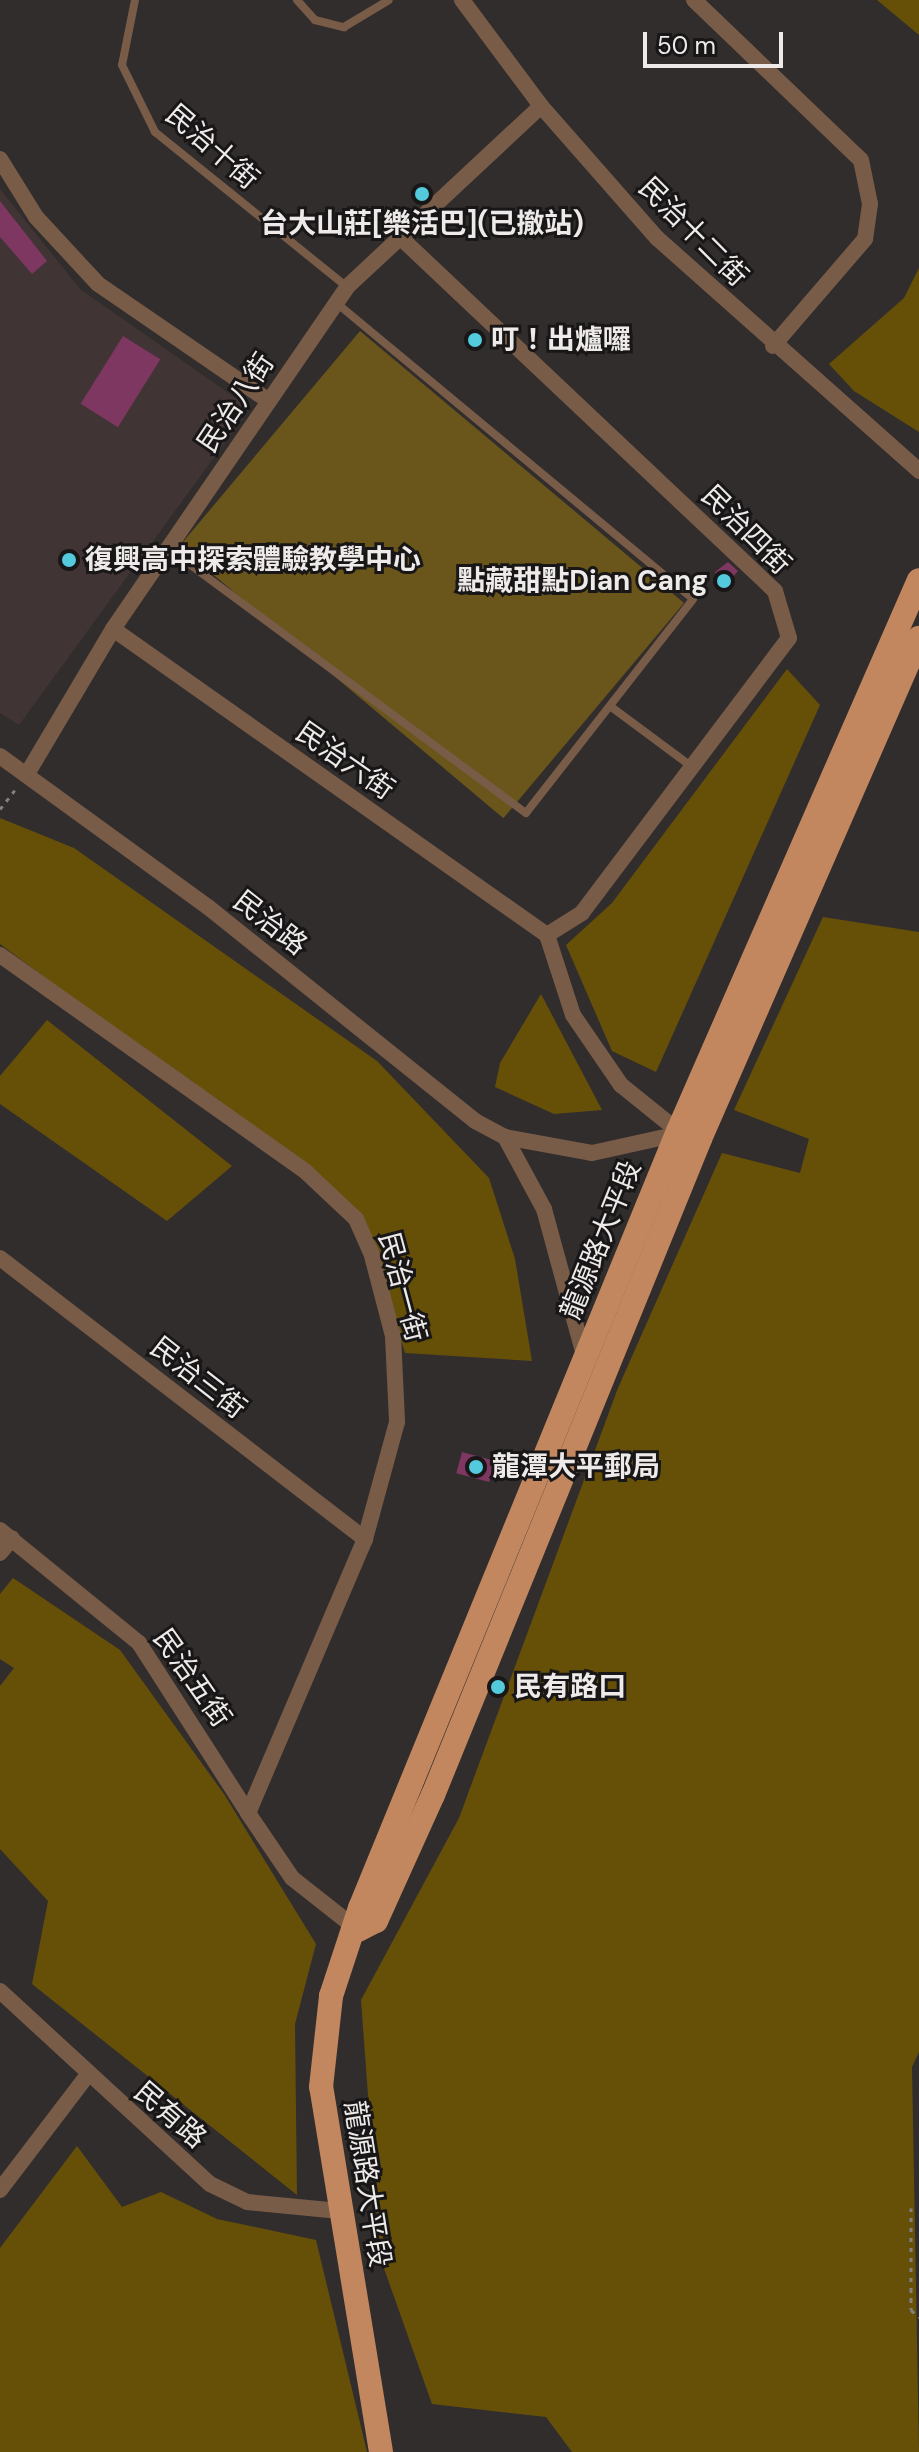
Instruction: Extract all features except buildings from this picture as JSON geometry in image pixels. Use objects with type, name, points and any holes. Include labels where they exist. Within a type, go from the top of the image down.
[{"type":"main road","name":"龍源路大平段","points":[[381,2452],[340,2211],[321,2048],[331,1996],[358,1930],[376,1921],[433,1795],[595,1364],[919,580]]},
{"type":"main road","name":"龍源路大平段","points":[[689,1135],[919,638]]},
{"type":"street","name":"民治十二街","points":[[462,0],[541,106],[657,238],[773,346],[919,471]]},
{"type":"street","points":[[694,0],[861,160],[870,204],[865,239],[773,346]]},
{"type":"street","name":"民治八街","points":[[27,774],[113,629],[347,287],[402,239],[517,121],[541,106]]},
{"type":"street","points":[[0,159],[4,180],[98,284],[269,401]]},
{"type":"street","name":"民治四街","points":[[402,239],[775,591],[789,638],[582,913],[547,935]]},
{"type":"street","name":"民治六街","points":[[113,629],[547,935]]},
{"type":"street","name":"民治路","points":[[0,756],[505,1137]]},
{"type":"street","points":[[547,935],[573,1015],[621,1085],[689,1135]]},
{"type":"street","name":"民治一街","points":[[0,955],[306,1172],[356,1219],[393,1336],[397,1422],[365,1539],[248,1813]]},
{"type":"street","points":[[505,1137],[592,1153],[634,1149],[689,1135]]},
{"type":"street","points":[[505,1137],[544,1209],[595,1364]]},
{"type":"street","name":"民治三街","points":[[0,1258],[365,1539]]},
{"type":"street","points":[[0,1553],[6,1534]]},
{"type":"street","name":"民治五街","points":[[6,1534],[139,1643],[248,1813]]},
{"type":"street","points":[[248,1813],[292,1878],[358,1930]]},
{"type":"street","name":"民有路","points":[[0,1991],[87,2076],[210,2184],[247,2202],[340,2211]]},
{"type":"street","points":[[0,2190],[87,2076]]},
{"type":"lane","name":"民治十街","points":[[135,0],[122,65],[155,132],[347,287]]},
{"type":"lane","points":[[297,0],[315,20],[344,27],[389,0]]},
{"type":"lane","points":[[168,548],[526,813],[693,599],[337,302]]},
{"type":"lane","points":[[610,706],[692,767]]},
{"type":"path","points":[[0,809],[27,774]]},
{"type":"path","points":[[911,2208],[911,2310],[919,2317]]},
{"type":"shaded area","points":[[877,0],[919,0],[919,35]]},
{"type":"shaded area","name":"復興高中探索體驗教學中心","points":[[0,189],[80,289],[250,408],[19,725],[0,713]]},
{"type":"shaded area","points":[[919,268],[919,432],[854,391],[829,364],[904,298]]},
{"type":"shaded area","points":[[360,331],[684,603],[503,818],[179,546]]},
{"type":"shaded area","points":[[787,669],[820,705],[656,1072],[612,1051],[566,945],[612,903]]},
{"type":"shaded area","points":[[0,818],[74,848],[377,1061],[489,1178],[515,1259],[532,1361],[405,1353],[367,1232],[191,1086],[0,944]]},
{"type":"shaded area","points":[[823,917],[919,932],[919,2052],[912,2067],[919,2452],[572,2452],[546,2417],[432,2404],[380,2257],[361,2000],[459,1818],[618,1388],[722,1153],[800,1173],[809,1139],[734,1110]]},
{"type":"shaded area","points":[[541,994],[602,1110],[554,1114],[495,1087],[500,1063]]},
{"type":"shaded area","points":[[47,1020],[232,1166],[167,1221],[0,1104],[0,1076]]},
{"type":"shaded area","points":[[13,1578],[120,1650],[224,1794],[316,1944],[295,2024],[297,2195],[32,1984],[48,1901],[0,1849],[0,1686],[14,1668],[0,1659],[0,1594]]},
{"type":"shaded area","points":[[77,2146],[122,2207],[161,2192],[217,2219],[316,2240],[367,2452],[0,2452],[0,2248]]},
{"type":"place","name":"台大山莊[樂活巴](已撤站)","points":[[422,194]]},
{"type":"place","name":"叮！出爐囉","points":[[475,340]]},
{"type":"place","name":"復興高中探索體驗教學中心","points":[[69,560]]},
{"type":"place","name":"點藏甜點Dian Cang","points":[[724,581]]},
{"type":"place","name":"龍潭大平郵局","points":[[476,1467]]},
{"type":"place","name":"民有路口","points":[[498,1687]]}]
